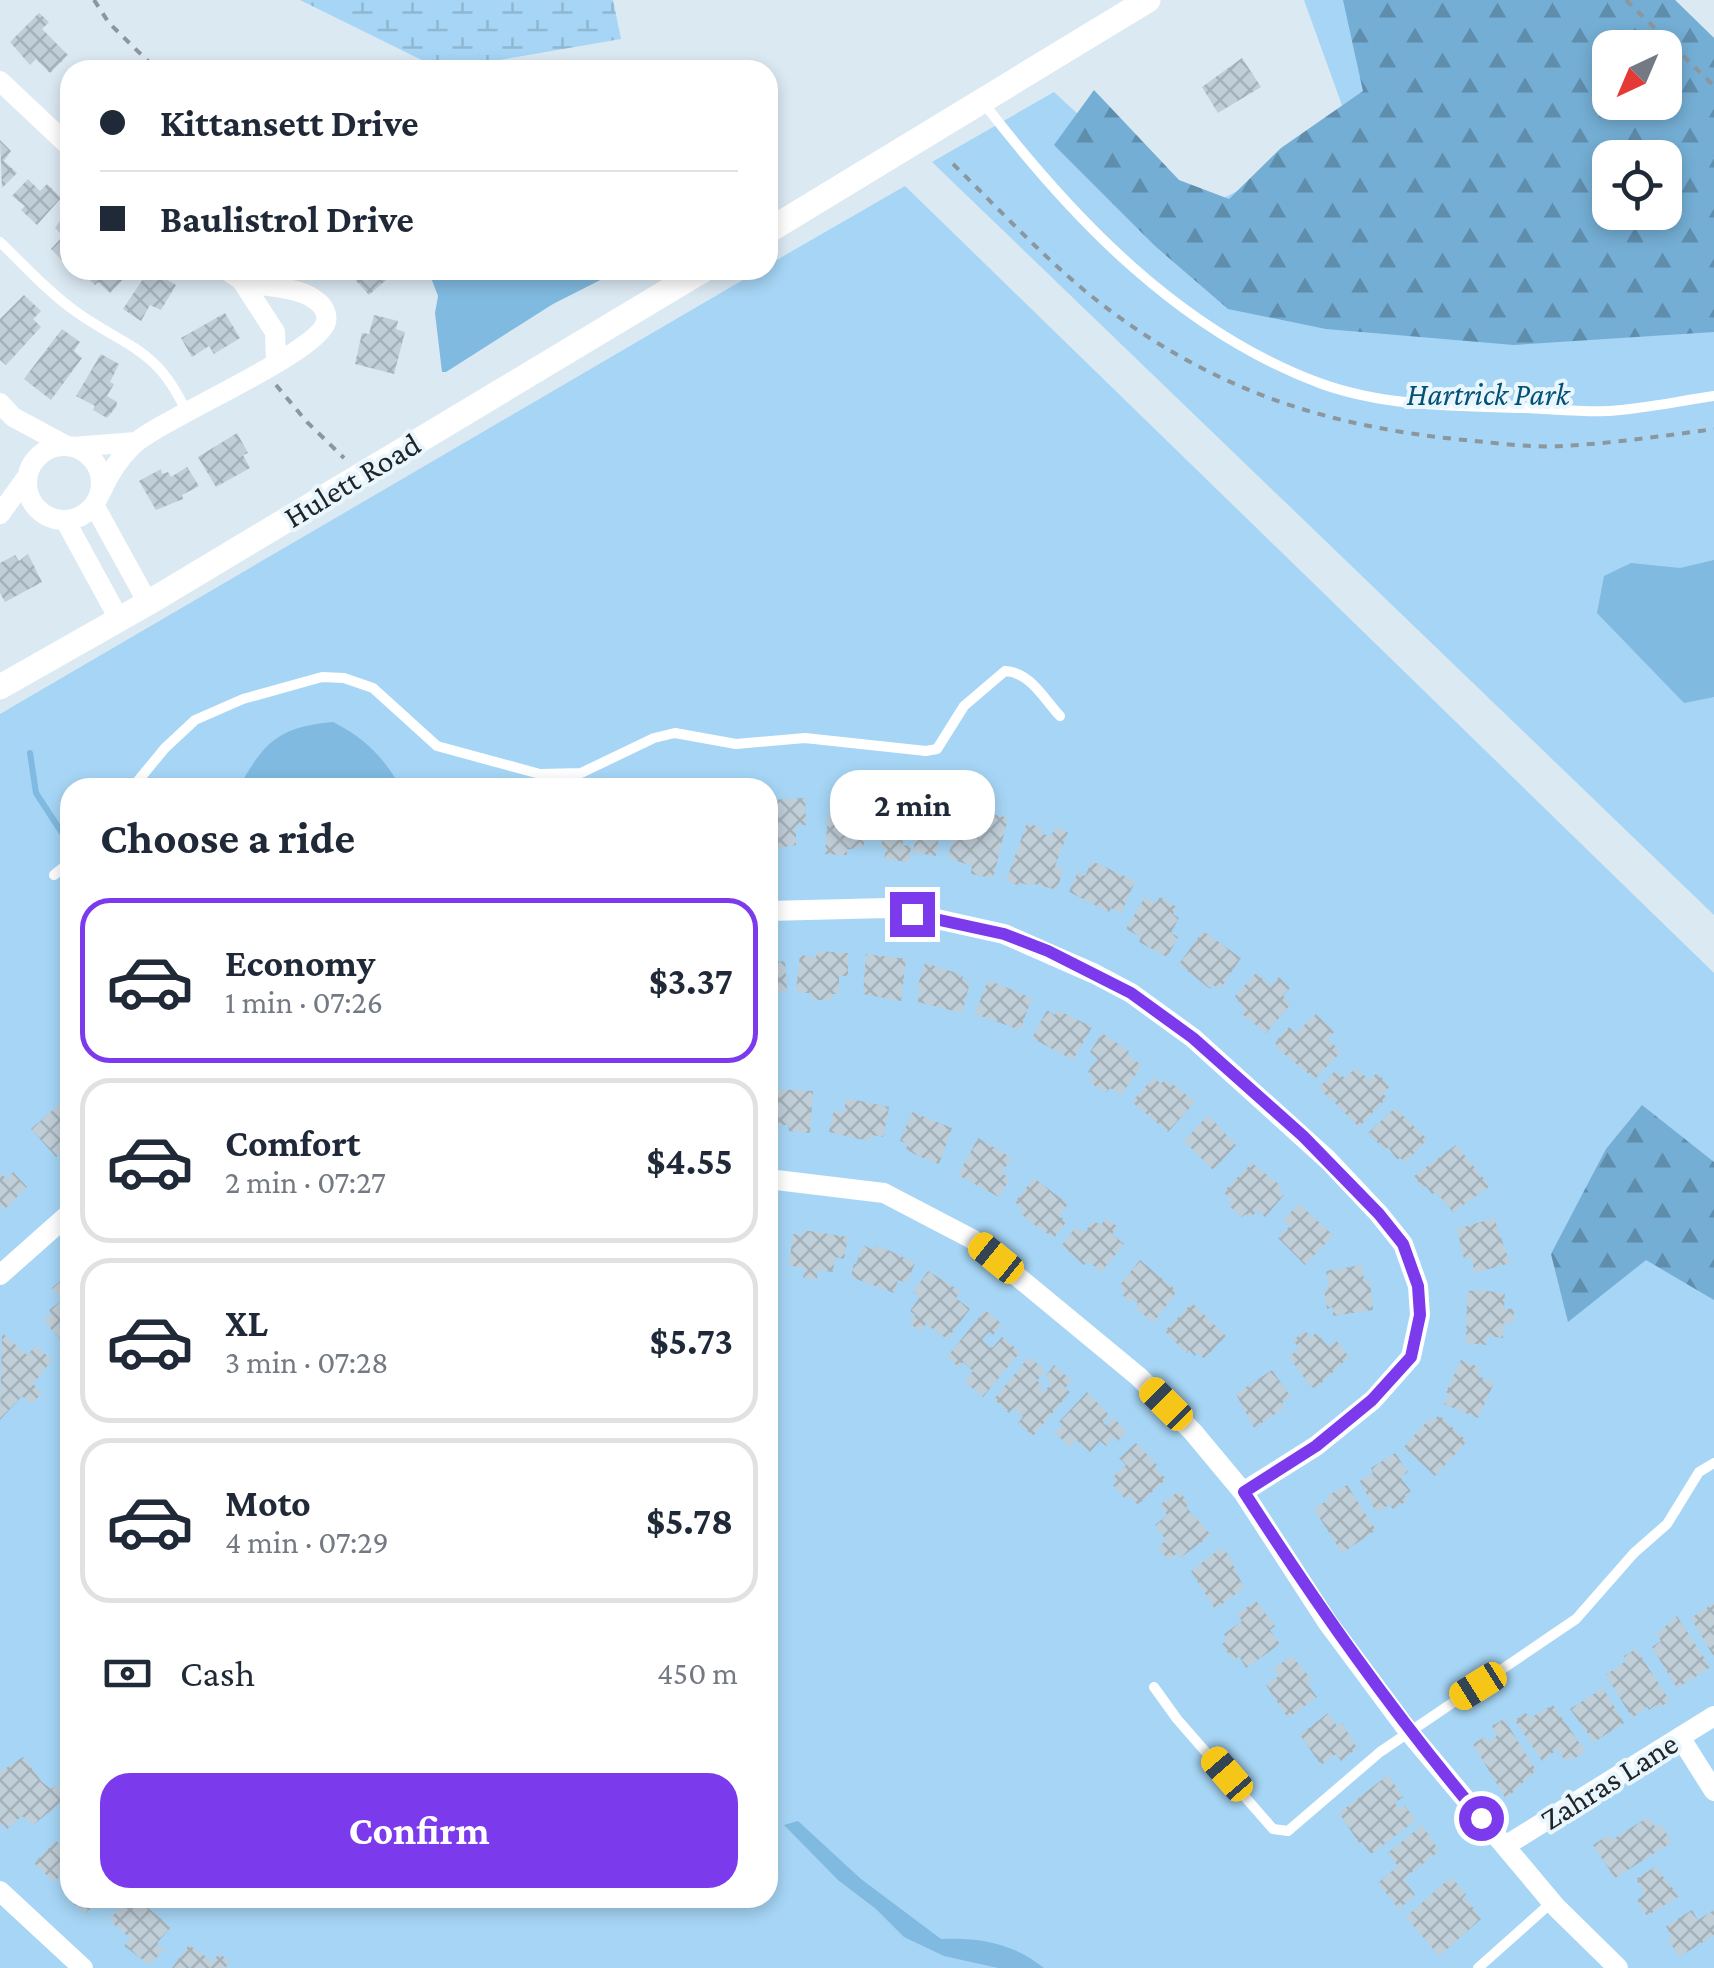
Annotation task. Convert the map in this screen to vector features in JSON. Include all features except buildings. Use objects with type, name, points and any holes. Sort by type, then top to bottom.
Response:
[{"type":"street","points":[[778,225],[1148,0]]},
{"type":"street","points":[[0,81],[60,138]]},
{"type":"street","points":[[237,280],[274,332],[270,365]]},
{"type":"street","points":[[0,516],[42,513],[65,520],[76,518],[97,500],[110,472],[136,442],[270,365],[321,330],[326,312],[315,299],[251,280]]},
{"type":"street","name":"Hulett Road","points":[[0,687],[686,280]]},
{"type":"street","points":[[7,410],[89,454],[96,463],[102,483],[97,500],[148,602]]},
{"type":"street","points":[[7,410],[27,455],[28,493],[42,513]]},
{"type":"street","points":[[0,516],[44,451],[136,442]]},
{"type":"street","points":[[65,520],[120,619]]},
{"type":"street","points":[[778,911],[887,908],[1004,934],[1079,966],[1131,993],[1193,1038],[1328,1160],[1379,1214],[1403,1244],[1418,1286],[1420,1315],[1411,1357],[1372,1400],[1316,1446],[1244,1492]]},
{"type":"street","points":[[778,1179],[884,1194],[972,1238],[1139,1377],[1194,1432],[1244,1492],[1328,1623],[1409,1732],[1552,1902],[1618,1968]]},
{"type":"street","points":[[0,1275],[60,1221]]},
{"type":"street","name":"Zahras Lane","points":[[1505,1846],[1714,1716]]},
{"type":"street","points":[[1680,1737],[1714,1791]]},
{"type":"street","points":[[0,1891],[83,1968]]},
{"type":"lane","points":[[982,101],[1056,192],[1110,248],[1172,300],[1219,334],[1323,384],[1413,405],[1608,411],[1714,396]]},
{"type":"lane","points":[[0,242],[74,310],[154,360],[172,383],[187,414]]},
{"type":"lane","points":[[140,778],[196,720],[243,699],[322,676],[344,678],[372,688],[437,746],[560,776],[599,766],[654,738],[675,733],[736,744],[805,738],[937,749],[964,706],[1005,671],[1026,678],[1060,716]]},
{"type":"lane","points":[[54,875],[60,870]]},
{"type":"lane","points":[[1154,1686],[1200,1746],[1273,1829],[1280,1832],[1296,1826],[1368,1762],[1576,1619],[1634,1552],[1667,1524],[1698,1472],[1714,1463]]},
{"type":"lane","points":[[1478,1968],[1552,1902]]},
{"type":"path","points":[[94,0],[109,23],[147,60]]},
{"type":"path","points":[[1626,0],[1714,86]]},
{"type":"path","points":[[270,365],[307,422],[348,462]]},
{"type":"green space","points":[[300,0],[613,0],[621,39],[500,60],[422,60]]},
{"type":"green space","name":"Hartrick Park","points":[[1304,0],[1675,0],[1714,38],[1714,915],[932,162],[1054,92],[1188,216],[1352,133]]},
{"type":"green space","points":[[1343,0],[1675,0],[1714,38],[1714,332],[1514,345],[1326,329],[1228,309],[1155,246],[1054,145],[1094,90],[1179,180],[1229,199],[1281,148],[1363,91]]},
{"type":"green space","points":[[905,186],[1714,973],[1714,1968],[0,1968],[0,714],[743,280],[778,280],[778,259]]},
{"type":"green space","points":[[1642,1105],[1714,1162],[1714,1300],[1646,1260],[1568,1322],[1551,1254],[1606,1149]]},
{"type":"shaded area","points":[[432,280],[600,280],[553,304],[446,372],[442,372],[435,313],[438,296]]},
{"type":"shaded area","points":[[1714,560],[1714,697],[1684,703],[1597,613],[1604,576],[1631,563],[1680,568]]},
{"type":"shaded area","points":[[333,722],[354,735],[372,749],[395,778],[245,778],[276,739],[315,724]]},
{"type":"shaded area","points":[[798,1821],[861,1879],[941,1939],[995,1943],[1044,1968],[998,1968],[944,1956],[904,1937],[838,1880],[784,1825]]},
{"type":"waterway","points":[[30,753],[36,793],[60,830]]},
{"type":"route","points":[[912,914],[1004,934],[1048,951],[1131,993],[1193,1038],[1303,1136],[1403,1244],[1418,1286],[1420,1315],[1411,1357],[1372,1400],[1316,1446],[1244,1492],[1328,1623],[1409,1732],[1481,1818]]}]
